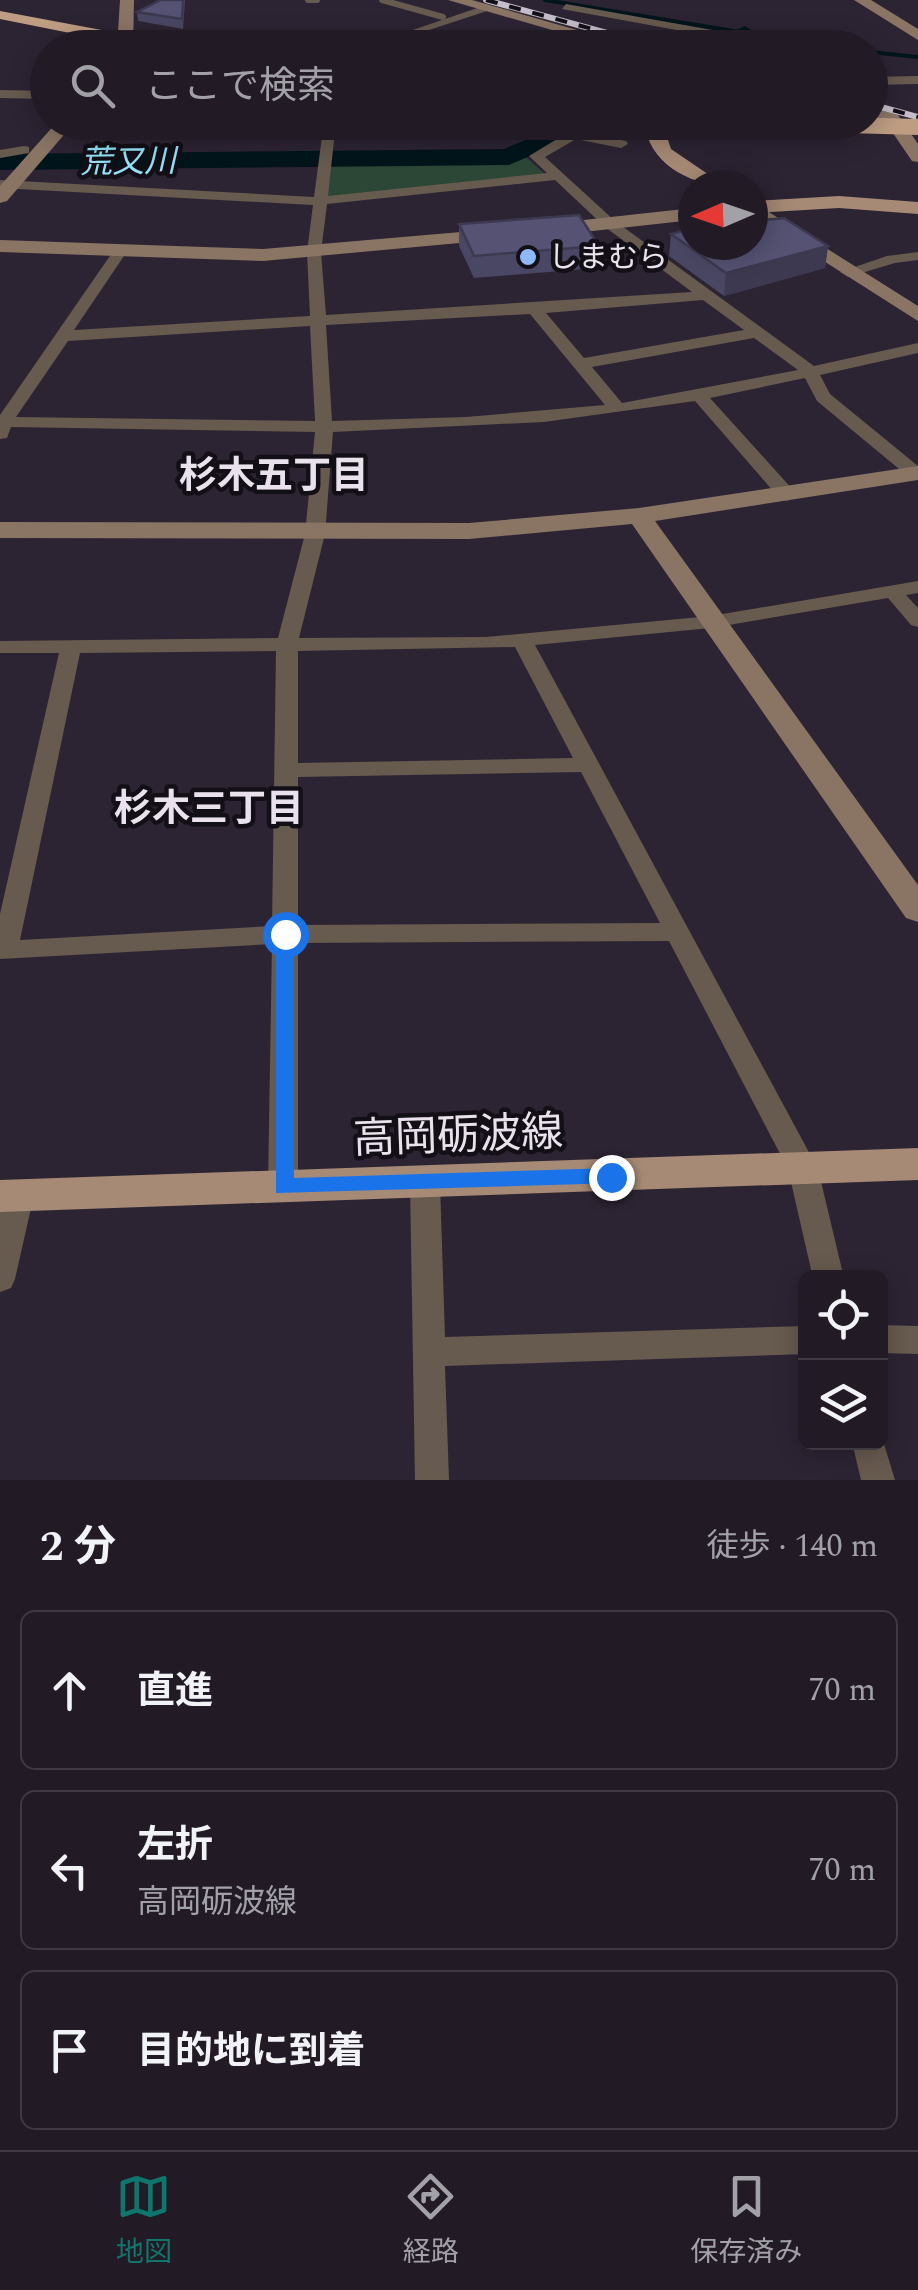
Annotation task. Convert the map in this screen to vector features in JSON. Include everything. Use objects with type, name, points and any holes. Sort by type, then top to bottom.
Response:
[{"type":"highway","points":[[0,18],[55,30]]},
{"type":"highway","points":[[888,129],[918,130]]},
{"type":"main road","points":[[654,140],[662,152],[691,170]]},
{"type":"main road","points":[[768,207],[839,202],[918,208]]},
{"type":"main road","name":"高岡砺波線","points":[[10,1196],[918,1164]]},
{"type":"street","points":[[125,30],[128,0]]},
{"type":"street","points":[[455,0],[567,30]]},
{"type":"street","points":[[861,0],[918,34]]},
{"type":"street","points":[[566,7],[698,30]]},
{"type":"street","points":[[416,30],[486,8]]},
{"type":"street","points":[[888,81],[918,80]]},
{"type":"street","points":[[0,94],[30,95]]},
{"type":"street","points":[[888,116],[918,157]]},
{"type":"street","points":[[3,185],[33,140]]},
{"type":"street","points":[[3,185],[49,140]]},
{"type":"street","points":[[284,1187],[288,646],[315,534],[324,428],[314,252],[328,140]]},
{"type":"street","points":[[563,140],[536,156],[610,224],[810,371],[823,397],[917,473]]},
{"type":"street","points":[[602,140],[622,144]]},
{"type":"street","points":[[0,154],[24,150]]},
{"type":"street","points":[[3,185],[319,201],[558,176]]},
{"type":"street","points":[[0,246],[119,253],[314,252],[678,216]]},
{"type":"street","points":[[768,218],[918,316]]},
{"type":"street","points":[[1,427],[119,253]]},
{"type":"street","points":[[848,272],[878,266],[902,255],[918,256]]},
{"type":"street","points":[[64,336],[318,320],[537,312],[708,295]]},
{"type":"street","points":[[537,312],[618,408]]},
{"type":"street","points":[[580,364],[758,332]]},
{"type":"street","points":[[1,427],[324,428],[468,422],[700,396],[918,348]]},
{"type":"street","points":[[700,396],[787,495]]},
{"type":"street","points":[[0,530],[315,534],[469,531],[639,516],[917,473]]},
{"type":"street","points":[[639,516],[918,910]]},
{"type":"street","points":[[0,647],[522,640],[711,622],[918,587]]},
{"type":"street","points":[[893,592],[918,621]]},
{"type":"street","points":[[522,640],[803,1169],[827,1270]]},
{"type":"street","points":[[71,647],[3,950],[285,934],[678,932]]},
{"type":"street","points":[[286,770],[588,765]]},
{"type":"street","points":[[424,1183],[432,1480]]},
{"type":"street","points":[[0,1278],[10,1196]]},
{"type":"street","points":[[888,1339],[918,1340]]},
{"type":"street","points":[[429,1352],[798,1340]]},
{"type":"street","points":[[871,1450],[878,1480]]},
{"type":"lane","points":[[308,0],[317,0]]},
{"type":"lane","points":[[382,0],[443,16]]},
{"type":"green space","points":[[518,150],[546,175],[323,198],[331,154]]},
{"type":"building","points":[[161,0],[183,0],[182,19],[137,12]]},
{"type":"building","points":[[579,215],[599,246],[474,256],[459,224]]},
{"type":"building","points":[[784,218],[828,246],[726,273],[708,260],[768,260],[768,220]]},
{"type":"waterway","points":[[545,0],[727,30]]},
{"type":"waterway","points":[[888,54],[918,57]]},
{"type":"waterway","name":"荒又川","points":[[0,162],[509,157],[545,140]]},
{"type":"railway","points":[[486,0],[596,30]]},
{"type":"railway","points":[[888,109],[918,117]]},
{"type":"place","name":"しまむら","points":[[528,257]]},
{"type":"district","name":"杉木五丁目","points":[[274,475]]},
{"type":"district","name":"杉木三丁目","points":[[209,808]]},
{"type":"route","points":[[285,934],[284,1187],[611,1177]]}]
